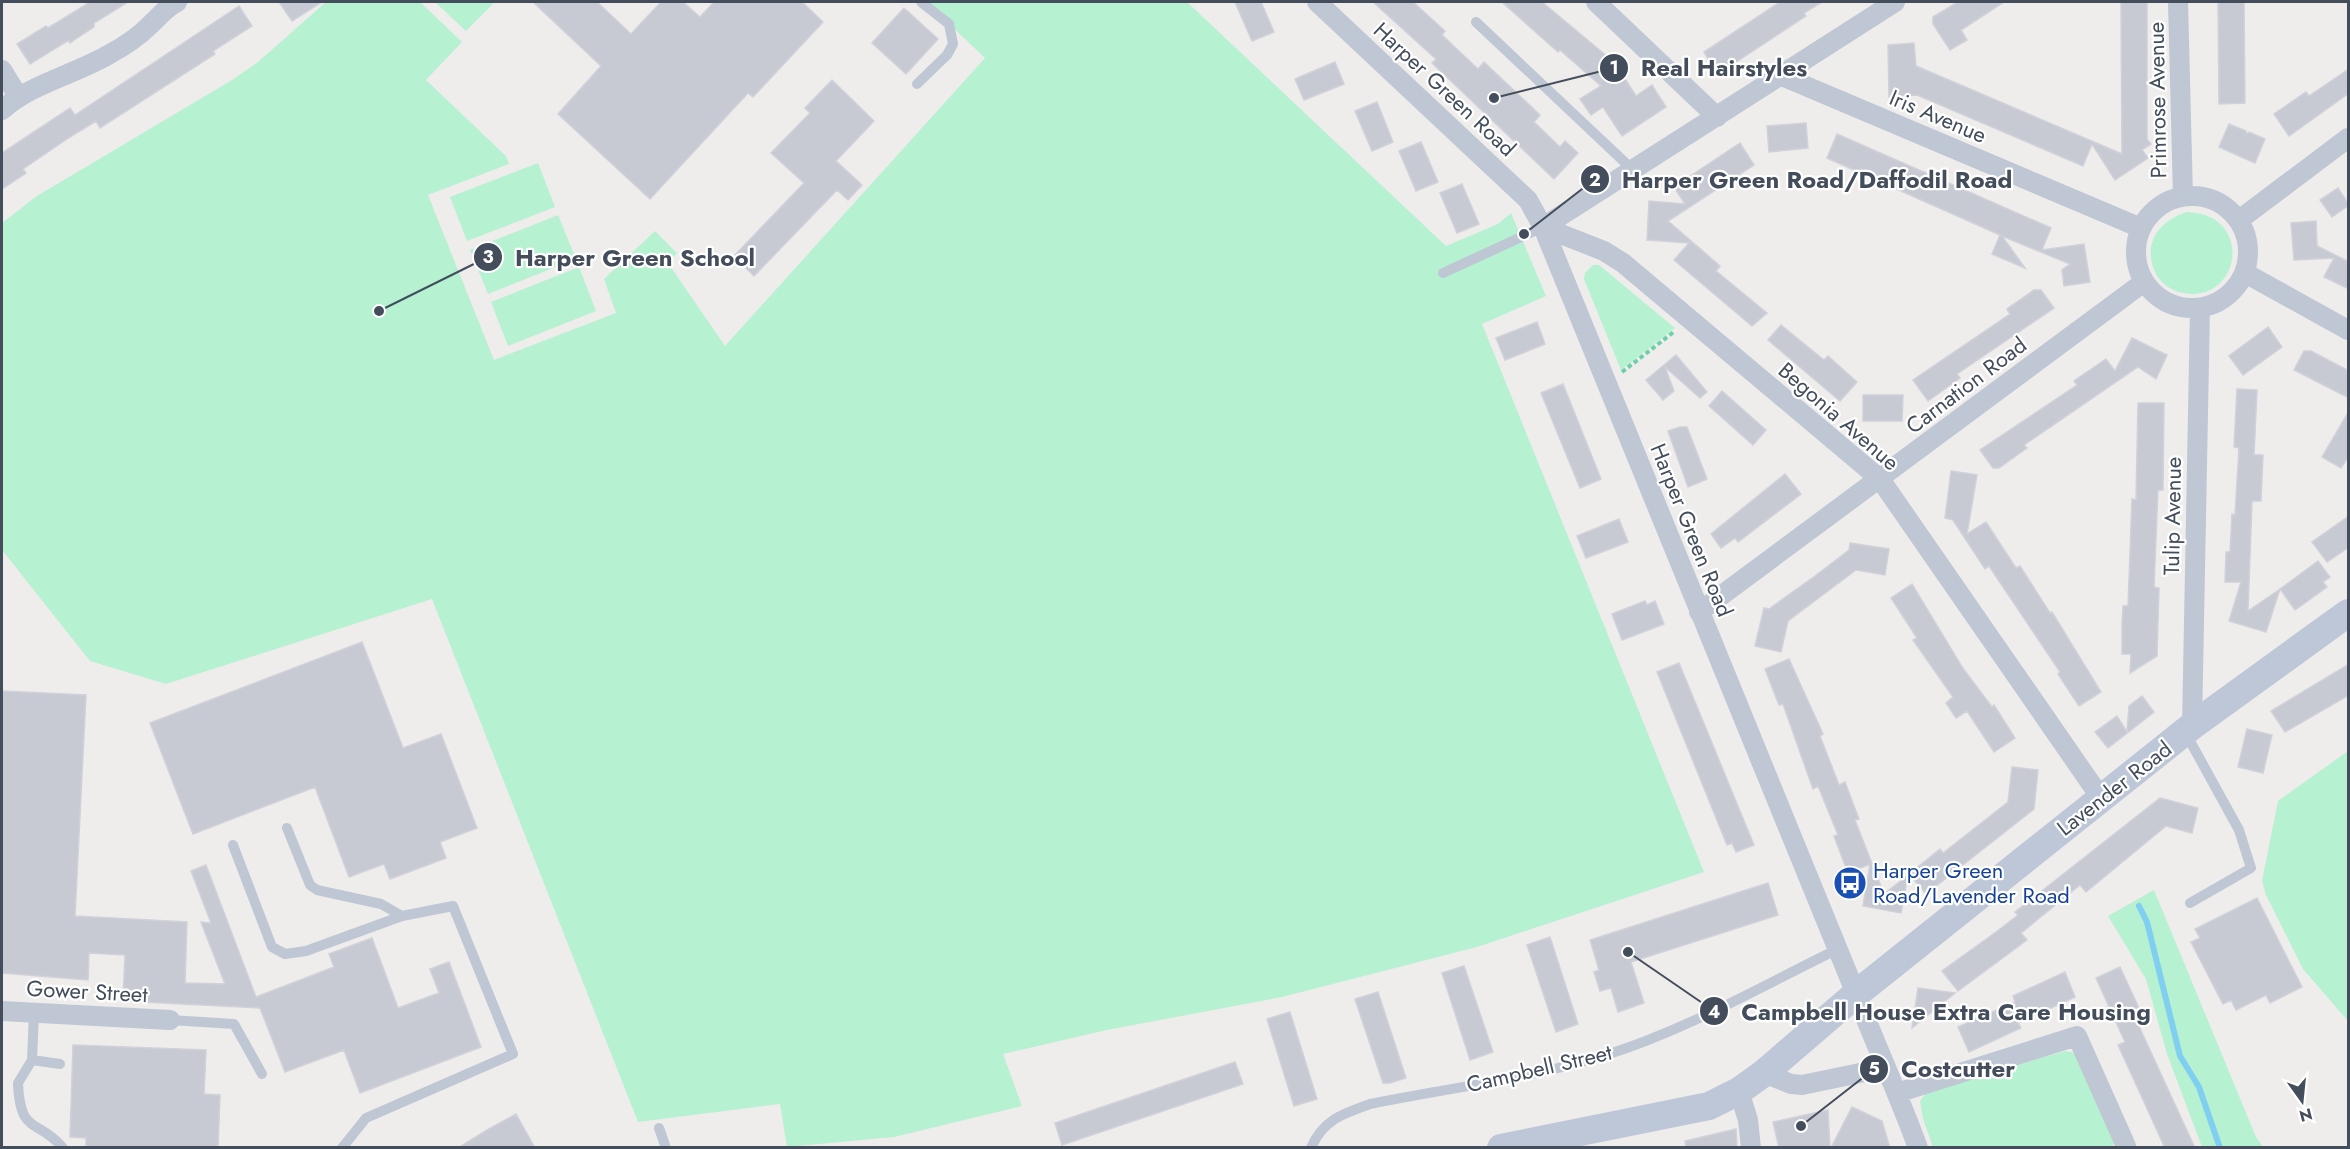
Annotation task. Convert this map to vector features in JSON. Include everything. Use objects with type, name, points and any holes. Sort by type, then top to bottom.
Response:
[{"type":"street","name":"Harper Green Road","points":[[1317,2],[1528,200],[1543,227],[1918,1148]]},
{"type":"street","points":[[1596,2],[1717,117]]},
{"type":"street","points":[[1543,227],[1895,2]]},
{"type":"street","name":"Primrose Avenue","points":[[2178,2],[2183,196]]},
{"type":"street","points":[[2,110],[18,96],[62,78],[109,54],[148,27],[170,3]]},
{"type":"street","points":[[2,70],[18,96]]},
{"type":"street","name":"Iris Avenue","points":[[1782,76],[2141,228]]},
{"type":"street","points":[[2239,220],[2349,138]]},
{"type":"street","points":[[2183,196],[2199,196],[2215,200],[2228,208],[2239,220],[2247,237],[2249,255],[2245,273],[2230,294],[2219,302],[2200,308],[2179,307],[2165,302],[2144,282],[2137,265],[2136,246],[2141,228],[2158,208],[2183,196]]},
{"type":"street","name":"Begonia Avenue","points":[[1543,227],[1604,251],[1623,263],[1880,480],[2101,798]]},
{"type":"street","points":[[2245,273],[2349,330]]},
{"type":"street","name":"Carnation Road","points":[[1699,612],[2144,282]]},
{"type":"street","name":"Tulip Avenue","points":[[2188,729],[2200,308]]},
{"type":"street","name":"Lavender Road","points":[[1856,994],[2188,729],[2349,613]]},
{"type":"street","points":[[1501,1148],[1709,1106],[1739,1091],[1764,1073],[1856,994]]},
{"type":"street","name":"Gower Street","points":[[2,1011],[170,1020]]},
{"type":"street","points":[[1897,1093],[2082,1029],[2126,1146]]},
{"type":"street","points":[[1764,1073],[1791,1084],[1802,1085],[1884,1068]]},
{"type":"street","points":[[1739,1091],[1748,1120],[1751,1148]]},
{"type":"lane","points":[[917,84],[947,55],[953,44],[949,24],[921,2]]},
{"type":"lane","points":[[1476,22],[1633,170]]},
{"type":"lane","points":[[1443,273],[1543,227]]},
{"type":"lane","points":[[2188,729],[2239,830],[2251,868],[2190,903]]},
{"type":"lane","points":[[287,828],[310,885],[325,893],[381,904],[402,916]]},
{"type":"lane","points":[[233,845],[272,947],[285,954],[306,951],[402,916],[453,906],[513,1054],[366,1118],[342,1148]]},
{"type":"lane","name":"Campbell Street","points":[[1311,1148],[1318,1131],[1343,1114],[1361,1107],[1544,1072],[1607,1055],[1670,1030],[1838,949]]},
{"type":"lane","points":[[34,1013],[32,1060],[18,1083],[22,1111],[32,1127],[56,1139],[63,1148]]},
{"type":"lane","points":[[170,1020],[234,1024],[262,1074]]},
{"type":"lane","points":[[32,1060],[60,1064]]},
{"type":"lane","points":[[659,1128],[666,1148]]},
{"type":"path","points":[[1607,384],[1690,319]]},
{"type":"green space","points":[[326,2],[420,2],[462,42],[426,80],[506,156],[509,164],[428,195],[494,360],[616,313],[604,279],[655,231],[677,253],[668,263],[725,346],[985,58],[926,2],[1187,2],[1446,246],[1498,224],[1511,213],[1546,296],[1482,324],[1704,872],[1477,947],[1282,997],[1107,1030],[1003,1054],[1022,1106],[894,1137],[787,1147],[780,1104],[638,1122],[432,599],[166,684],[90,661],[2,550],[2,223],[37,196],[232,80],[258,62]]},
{"type":"green space","points":[[435,2],[495,2],[466,31]]},
{"type":"green space","points":[[538,163],[555,207],[467,241],[450,197]]},
{"type":"green space","points":[[2187,212],[2209,217],[2223,227],[2231,241],[2232,257],[2228,273],[2218,285],[2203,293],[2179,292],[2163,283],[2155,272],[2152,261],[2152,242],[2156,234],[2169,221]]},
{"type":"green space","points":[[558,215],[576,259],[488,294],[470,250]]},
{"type":"green space","points":[[1593,265],[1599,265],[1675,328],[1621,370],[1584,279],[1585,273]]},
{"type":"green space","points":[[579,267],[596,311],[508,346],[491,302]]},
{"type":"green space","points":[[2348,751],[2348,1021],[2303,969],[2266,895],[2262,881],[2278,801]]},
{"type":"green space","points":[[2154,890],[2256,1137],[2263,1147],[2202,1147],[2167,1054],[2146,979],[2108,916]]},
{"type":"green space","points":[[2065,1051],[2075,1053],[2116,1140],[2112,1148],[1933,1147],[1923,1119],[1920,1101],[1927,1092]]},
{"type":"building","points":[[90,2],[128,2],[94,23],[94,27],[70,43],[69,40],[30,64],[17,44]]},
{"type":"building","points":[[279,2],[322,2],[292,21]]},
{"type":"building","points":[[533,2],[597,2],[631,34],[661,2],[683,2],[700,17],[714,2],[802,2],[823,22],[753,97],[748,93],[650,199],[558,114],[601,66]]},
{"type":"building","points":[[1235,2],[1261,2],[1274,32],[1252,41]]},
{"type":"building","points":[[1373,2],[1413,2],[1445,31],[1442,35],[1478,69],[1484,62],[1540,115],[1534,122],[1560,147],[1565,141],[1578,153],[1554,179],[1432,63],[1436,59]]},
{"type":"building","points":[[1502,2],[1542,2],[1615,63],[1636,96],[1652,85],[1666,107],[1622,136],[1603,107],[1591,115],[1580,99],[1601,86],[1560,50],[1558,52]]},
{"type":"building","points":[[1780,2],[1822,2],[1804,13],[1806,16],[1718,74],[1704,52]]},
{"type":"building","points":[[1958,2],[2004,2],[1961,30],[1967,40],[1950,50],[1933,24],[1933,17]]},
{"type":"building","points":[[2121,2],[2147,2],[2147,139],[2151,144],[2142,150],[2148,158],[2115,180],[2092,144],[2083,166],[1917,95],[1889,97],[1888,45],[1914,43],[1916,66],[2122,154]]},
{"type":"building","points":[[2218,2],[2244,2],[2245,103],[2219,104]]},
{"type":"building","points":[[239,6],[252,26],[213,51],[215,54],[100,128],[96,121],[70,137],[23,169],[26,173],[2,189],[2,153],[70,108],[75,115]]},
{"type":"building","points":[[904,8],[938,39],[906,74],[872,43]]},
{"type":"building","points":[[1335,62],[1344,84],[1304,100],[1295,79]]},
{"type":"building","points":[[2349,69],[2349,93],[2289,136],[2274,114],[2306,92],[2309,96]]},
{"type":"building","points":[[832,80],[874,121],[836,161],[862,185],[848,200],[837,190],[754,276],[734,256],[804,183],[771,153],[810,113],[805,108]]},
{"type":"building","points":[[1377,102],[1393,142],[1372,151],[1355,111]]},
{"type":"building","points":[[1806,123],[1808,148],[1769,152],[1767,126]]},
{"type":"building","points":[[2229,124],[2246,131],[2246,134],[2249,132],[2265,139],[2255,163],[2219,147]]},
{"type":"building","points":[[1837,134],[2051,228],[2042,250],[2084,244],[2090,282],[2064,286],[2062,270],[2070,264],[2002,236],[2025,268],[1992,254],[2000,235],[1827,158]]},
{"type":"building","points":[[1421,142],[1438,182],[1416,191],[1399,151]]},
{"type":"building","points":[[1740,143],[1754,165],[1668,221],[1720,266],[1716,271],[1767,313],[1752,326],[1674,260],[1689,243],[1647,240],[1649,201],[1685,204],[1674,187]]},
{"type":"building","points":[[1462,184],[1479,224],[1457,233],[1440,193]]},
{"type":"building","points":[[2338,188],[2349,205],[2332,217],[2320,200]]},
{"type":"building","points":[[2316,221],[2317,246],[2349,262],[2349,289],[2324,277],[2334,258],[2294,260],[2291,223]]},
{"type":"building","points":[[2034,290],[2041,290],[2054,308],[1957,374],[1960,378],[1928,401],[1913,380],[2010,314],[2007,309]]},
{"type":"building","points":[[1537,322],[1545,344],[1505,360],[1496,338]]},
{"type":"building","points":[[1781,325],[1824,360],[1828,356],[1857,382],[1840,401],[1768,340]]},
{"type":"building","points":[[2268,327],[2282,347],[2243,375],[2229,356]]},
{"type":"building","points":[[2132,338],[2167,355],[2156,379],[2138,367],[2024,445],[2027,448],[1999,468],[1993,468],[1980,450],[2077,385],[2074,381],[2106,359],[2115,371]]},
{"type":"building","points":[[2304,351],[2311,351],[2349,371],[2349,398],[2294,370]]},
{"type":"building","points":[[1676,355],[1707,392],[1700,398],[1665,367],[1674,391],[1663,400],[1646,380]]},
{"type":"building","points":[[1563,384],[1601,479],[1580,488],[1541,393]]},
{"type":"building","points":[[2237,389],[2257,390],[2254,455],[2263,455],[2261,501],[2252,501],[2248,611],[2280,589],[2266,632],[2229,621],[2241,582],[2225,582],[2226,552],[2230,552],[2232,514],[2235,515],[2239,448],[2234,447]]},
{"type":"building","points":[[1722,391],[1766,430],[1753,445],[1709,406]]},
{"type":"building","points":[[1863,395],[1903,395],[1902,421],[1863,421]]},
{"type":"building","points":[[2138,403],[2164,403],[2163,490],[2158,490],[2154,587],[2159,588],[2157,656],[2130,673],[2131,654],[2122,654],[2122,625],[2123,606],[2128,606],[2132,499],[2136,500]]},
{"type":"building","points":[[2349,411],[2349,456],[2341,468],[2322,457]]},
{"type":"building","points":[[1687,427],[1707,479],[1688,487],[1668,431]]},
{"type":"building","points":[[1951,471],[1977,475],[1967,534],[1986,522],[2016,568],[2020,566],[2050,613],[2052,612],[2101,692],[2079,706],[2058,674],[2060,672],[1989,566],[1985,569],[1953,520],[1945,518]]},
{"type":"building","points":[[1785,474],[1801,494],[1738,542],[1735,538],[1721,548],[1711,534]]},
{"type":"building","points":[[2349,516],[2349,547],[2327,562],[2312,542]]},
{"type":"building","points":[[1619,519],[1628,542],[1586,558],[1577,536]]},
{"type":"building","points":[[1850,543],[1889,549],[1885,575],[1856,570],[1788,621],[1781,652],[1755,646],[1764,608],[1769,609],[1815,576],[1849,550]]},
{"type":"building","points":[[2318,561],[2330,577],[2323,582],[2327,587],[2295,610],[2280,589]]},
{"type":"building","points":[[1912,584],[1962,667],[1992,707],[1994,705],[2015,738],[1994,752],[1967,711],[1956,718],[1946,703],[1953,697],[1913,640],[1917,638],[1891,598]]},
{"type":"building","points":[[1645,601],[1647,605],[1655,601],[1664,624],[1622,640],[1612,614]]},
{"type":"building","points":[[362,642],[403,748],[441,734],[477,828],[440,842],[446,858],[390,879],[384,864],[349,877],[315,787],[193,834],[150,723]]},
{"type":"building","points":[[1789,659],[1823,734],[1820,736],[1839,785],[1845,782],[1859,819],[1855,820],[1884,894],[1908,875],[1901,913],[1863,906],[1870,864],[1848,873],[1834,836],[1838,835],[1818,786],[1813,789],[1783,704],[1779,705],[1765,669]]},
{"type":"building","points":[[1679,663],[1754,845],[1736,852],[1732,843],[1727,845],[1657,672]]},
{"type":"building","points":[[2349,664],[2349,695],[2285,732],[2271,711]]},
{"type":"building","points":[[2,691],[86,695],[75,916],[187,922],[185,983],[225,984],[201,922],[211,923],[191,871],[206,865],[256,997],[334,967],[329,954],[372,938],[398,1008],[439,993],[430,969],[449,962],[481,1047],[360,1093],[344,1050],[285,1072],[260,1008],[123,1001],[125,955],[89,953],[88,980],[2,973]]},
{"type":"building","points":[[2142,696],[2154,712],[2108,748],[2095,732],[2117,716],[2127,732],[2129,706]]},
{"type":"building","points":[[2247,729],[2272,735],[2263,773],[2238,767]]},
{"type":"building","points":[[2012,767],[2038,770],[2034,809],[1926,894],[1909,874],[1940,849],[1943,853],[2008,802]]},
{"type":"building","points":[[2160,798],[2198,808],[2192,833],[2166,826],[2086,892],[2080,885],[2021,933],[2027,940],[1958,991],[1942,971],[2018,915],[2015,912]]},
{"type":"building","points":[[1768,883],[1778,915],[1631,962],[1644,1003],[1618,1012],[1611,988],[1600,991],[1594,972],[1599,970],[1590,940]]},
{"type":"building","points":[[2257,898],[2302,987],[2270,1003],[2266,995],[2236,1010],[2231,1000],[2223,1004],[2191,942],[2200,938],[2195,929]]},
{"type":"building","points":[[1550,937],[1578,1024],[1556,1032],[1527,945]]},
{"type":"building","points":[[1464,966],[1493,1052],[1470,1060],[1442,973]]},
{"type":"building","points":[[2120,967],[2144,1019],[2137,1022],[2195,1148],[2165,1148],[2118,1045],[2125,1042],[2096,978]]},
{"type":"building","points":[[2065,972],[2075,997],[2018,1023],[2021,1028],[1969,1052],[1958,1027],[2015,1002],[2013,996]]},
{"type":"building","points":[[1918,988],[1955,993],[1912,1028]]},
{"type":"building","points":[[1378,992],[1406,1078],[1390,1083],[1383,1083],[1355,999]]},
{"type":"building","points":[[1290,1012],[1317,1099],[1294,1106],[1267,1019]]},
{"type":"building","points":[[73,1045],[206,1050],[204,1094],[220,1095],[218,1148],[86,1148],[86,1138],[70,1137]]},
{"type":"building","points":[[1235,1062],[1243,1084],[1062,1145],[1055,1123]]},
{"type":"building","points":[[1852,1107],[1882,1121],[1890,1148],[1831,1148]]},
{"type":"building","points":[[1828,1110],[1830,1148],[1779,1148],[1773,1122]]},
{"type":"building","points":[[516,1114],[535,1148],[458,1148],[487,1130]]},
{"type":"building","points":[[1736,1129],[1737,1148],[1686,1148],[1685,1141]]},
{"type":"waterway","points":[[2139,906],[2147,922],[2180,1056],[2199,1087],[2220,1148]]},
{"type":"place","name":"Real Hairstyles","points":[[1494,98]]},
{"type":"place","name":"Harper Green Road/Daffodil Road","points":[[1524,234]]},
{"type":"place","name":"Harper Green School","points":[[379,311]]},
{"type":"place","name":"Harper Green Road/Lavender Road","points":[[1850,883]]},
{"type":"place","name":"Campbell House Extra Care Housing","points":[[1628,952]]},
{"type":"place","name":"Costcutter","points":[[1801,1126]]}]
